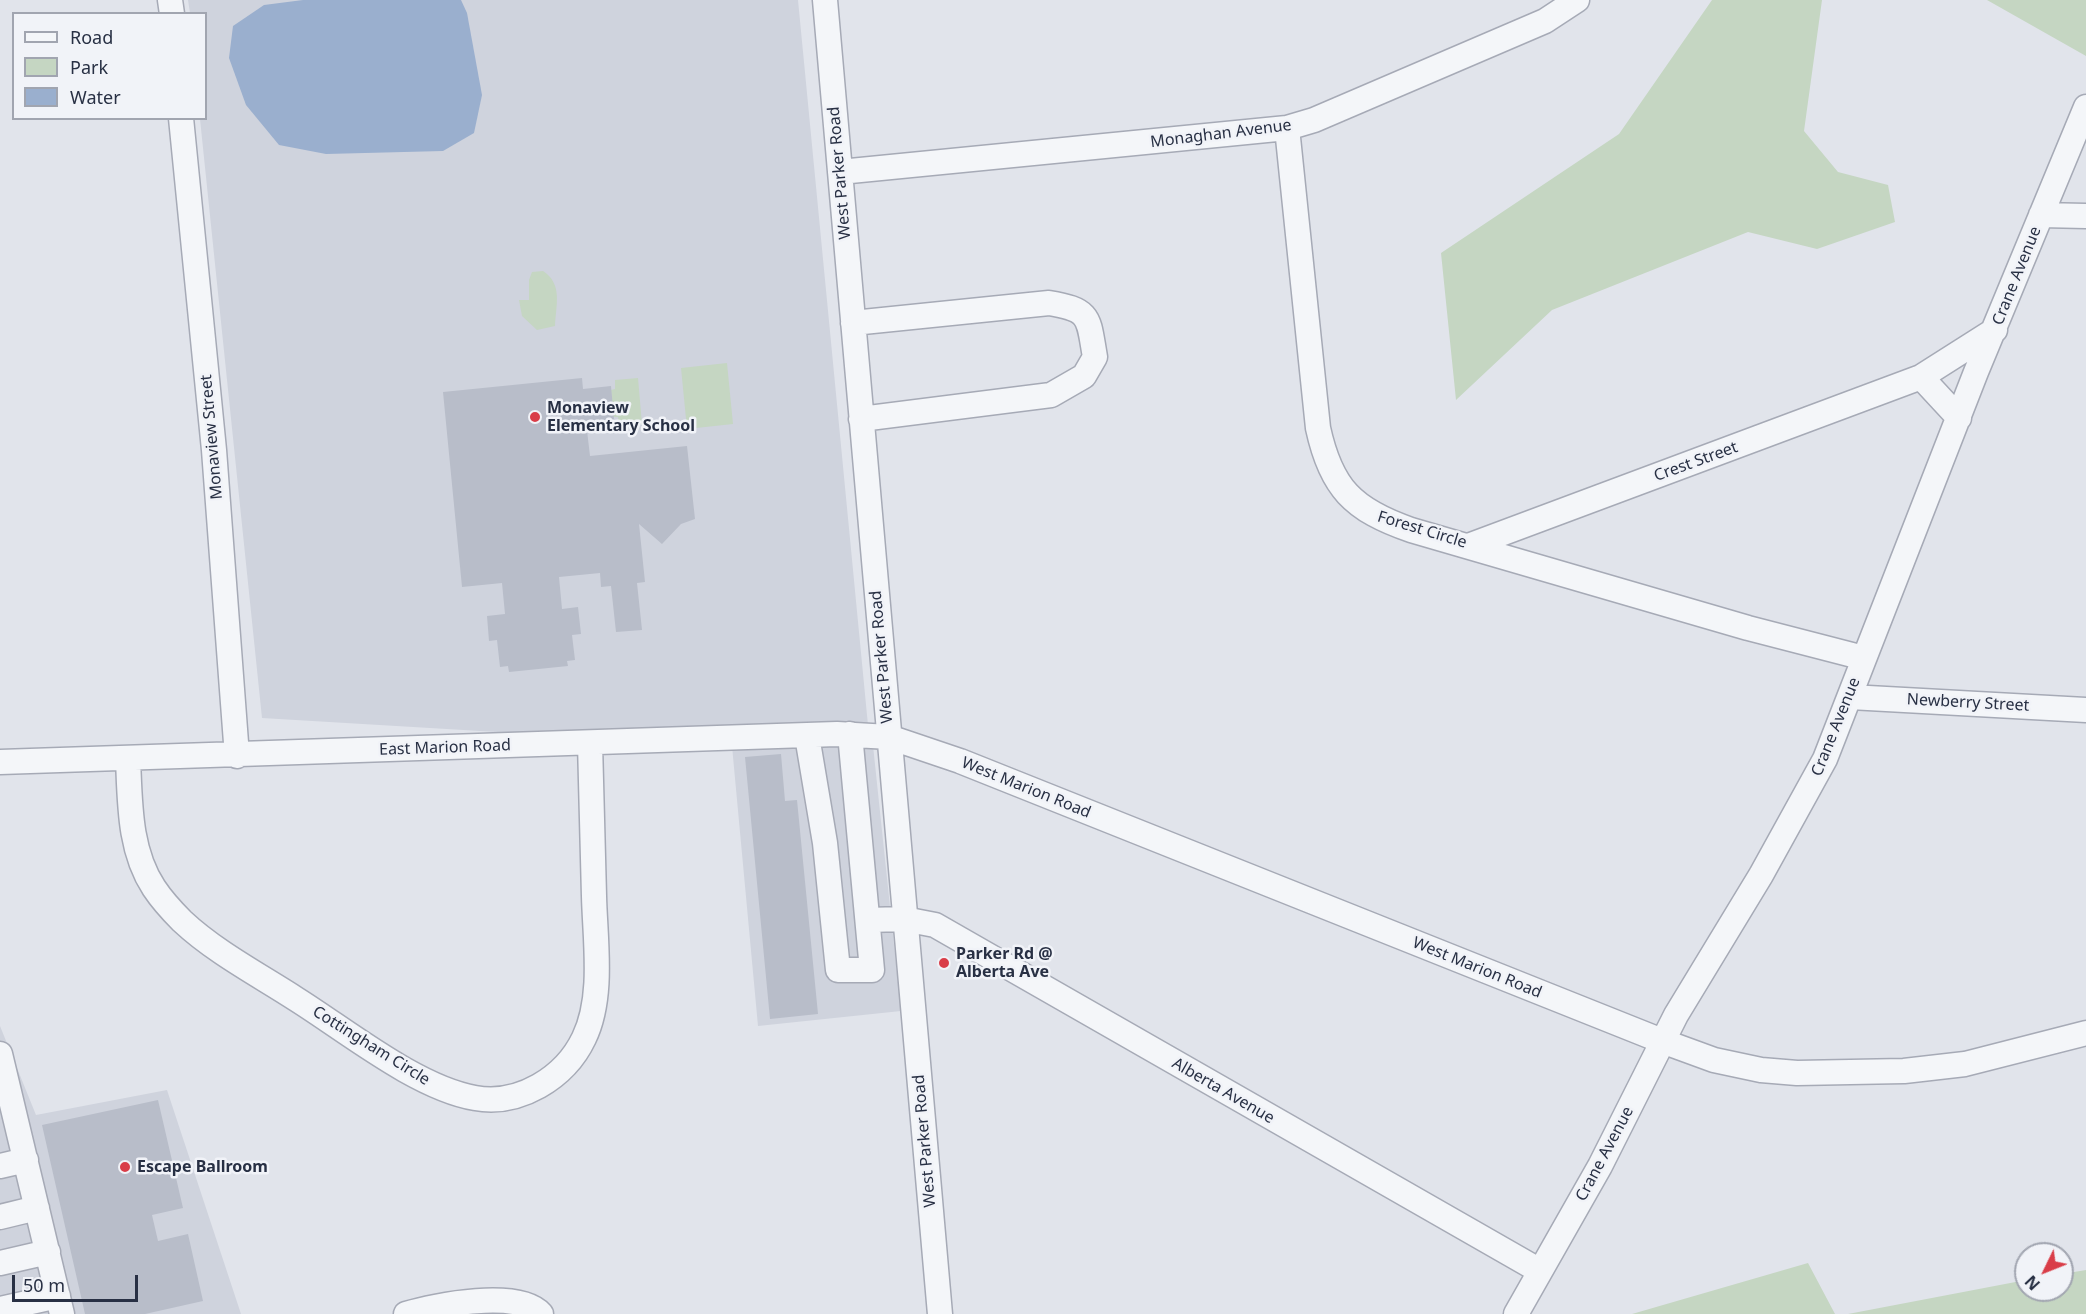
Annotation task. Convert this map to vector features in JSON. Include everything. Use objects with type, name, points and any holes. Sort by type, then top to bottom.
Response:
[{"type":"street","name":"West Parker Road","points":[[825,0],[940,1314]]},
{"type":"street","name":"Monaghan Avenue","points":[[840,172],[1287,128],[1314,120],[1547,10],[1577,0]]},
{"type":"street","name":"Crane Avenue","points":[[1516,1314],[1600,1166],[1662,1041],[1797,814],[1825,759],[1959,418],[2086,107]]},
{"type":"street","name":"Monaview Street","points":[[181,120],[214,450],[237,756]]},
{"type":"street","name":"Forest Circle","points":[[1287,128],[1318,428],[1330,470],[1350,498],[1369,513],[1411,530],[1471,545],[1714,618],[1864,658]]},
{"type":"street","points":[[2041,215],[2086,216]]},
{"type":"street","points":[[853,323],[1049,303],[1076,308],[1088,320],[1095,357],[1084,376],[1051,395],[861,419]]},
{"type":"street","name":"Crest Street","points":[[1471,545],[1921,377],[1995,330]]},
{"type":"street","points":[[1921,377],[1959,418]]},
{"type":"street","name":"Newberry Street","points":[[1850,697],[2086,710]]},
{"type":"street","points":[[807,736],[819,800],[838,970],[872,970],[863,851],[850,734]]},
{"type":"street","name":"East Marion Road","points":[[0,762],[237,756],[850,734],[890,737]]},
{"type":"street","name":"West Marion Road","points":[[890,737],[960,761],[1714,1060],[1761,1070],[1797,1073],[1892,1071],[1965,1064],[2086,1033]]},
{"type":"street","name":"Cottingham Circle","points":[[128,759],[130,810],[139,855],[156,890],[183,921],[237,961],[413,1074],[458,1094],[496,1100],[520,1096],[558,1072],[577,1051],[590,1021],[596,959],[590,743]]},
{"type":"street","points":[[819,800],[859,815]]},
{"type":"street","points":[[863,851],[899,848]]},
{"type":"street","name":"Alberta Avenue","points":[[868,920],[904,919],[935,925],[1540,1271]]},
{"type":"street","points":[[0,1309],[60,1305],[26,1160],[8,1123],[2,1068]]},
{"type":"street","points":[[0,1166],[26,1160]]},
{"type":"street","points":[[0,1216],[37,1208]]},
{"type":"street","points":[[0,1263],[48,1252]]},
{"type":"street","points":[[406,1314],[429,1307],[508,1300],[536,1308],[541,1314]]},
{"type":"shaded area","name":"Monaview Elementary School","points":[[188,0],[798,0],[869,735],[872,736],[901,1011],[758,1026],[732,746],[262,718],[200,120],[207,120],[207,12],[190,12]]},
{"type":"shaded area","points":[[0,1026],[36,1115],[167,1090],[241,1314],[0,1314]]},
{"type":"green space","points":[[1712,0],[1822,0],[1804,131],[1838,172],[1888,185],[1895,222],[1817,249],[1748,232],[1552,310],[1456,400],[1441,253],[1619,134]]},
{"type":"green space","points":[[1987,0],[2086,0],[2086,56]]},
{"type":"green space","points":[[543,271],[549,276],[556,289],[555,326],[537,330],[522,316],[519,300],[529,300],[529,280],[532,272]]},
{"type":"green space","points":[[727,363],[733,424],[687,429],[681,368]]},
{"type":"green space","points":[[638,378],[642,424],[619,426],[618,417],[613,417],[611,390],[615,389],[615,380]]},
{"type":"green space","points":[[1808,1263],[1835,1314],[1632,1314]]},
{"type":"green space","points":[[2086,1270],[2086,1314],[1848,1314],[2014,1282],[2014,1302],[2074,1302],[2074,1272]]},
{"type":"water","points":[[303,0],[461,0],[467,13],[482,95],[474,133],[443,151],[326,154],[279,145],[246,105],[229,58],[233,26],[264,5]]},
{"type":"building","points":[[582,378],[583,389],[611,386],[614,419],[586,422],[590,456],[687,446],[695,519],[681,524],[662,544],[639,524],[645,582],[637,583],[642,630],[616,632],[611,586],[601,587],[600,573],[559,577],[562,609],[578,607],[581,634],[572,635],[575,660],[567,661],[568,666],[509,672],[508,666],[500,667],[497,640],[489,641],[487,616],[505,614],[502,583],[462,587],[443,392]]},
{"type":"building","points":[[781,754],[785,801],[797,800],[818,1014],[770,1019],[745,757]]},
{"type":"building","points":[[158,1100],[183,1208],[152,1215],[158,1241],[188,1234],[203,1301],[145,1314],[85,1314],[42,1125]]},
{"type":"place","name":"Monaview Elementary School","points":[[535,417]]},
{"type":"place","name":"Parker Rd @ Alberta Ave","points":[[944,963]]},
{"type":"place","name":"Escape Ballroom","points":[[125,1167]]}]
